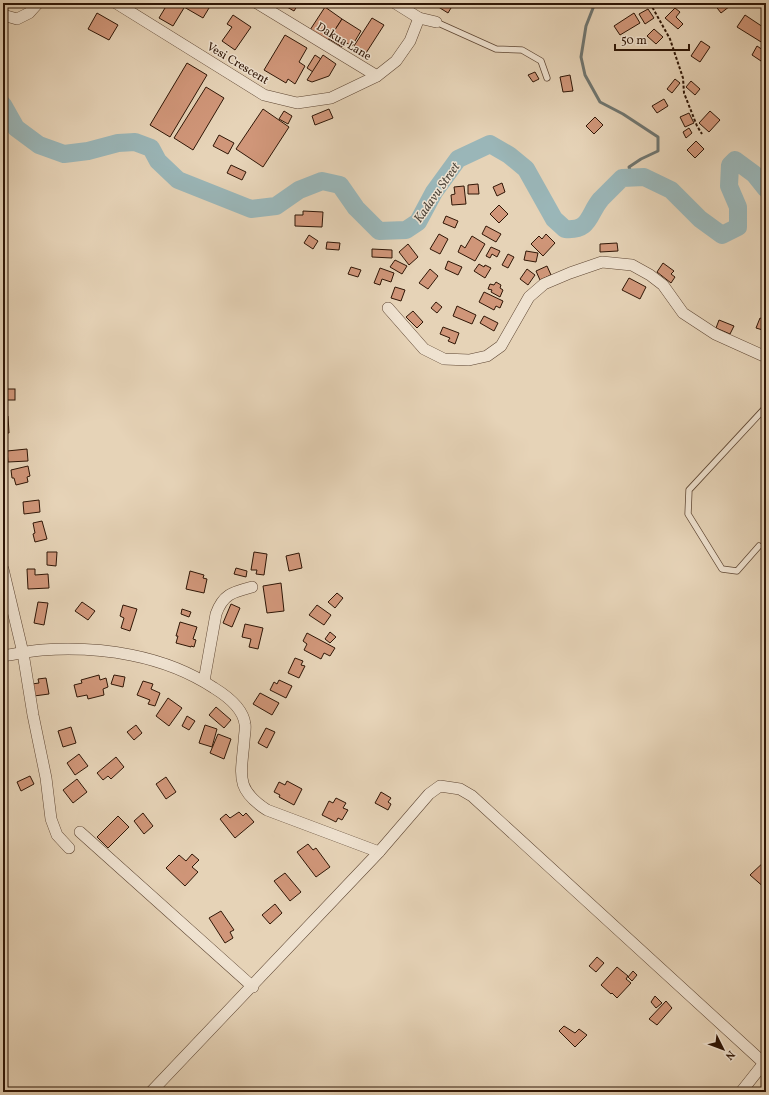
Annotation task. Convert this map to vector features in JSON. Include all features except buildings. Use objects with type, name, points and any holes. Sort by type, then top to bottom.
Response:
[{"type":"street","points":[[3,15],[17,19],[29,13],[38,3]]},
{"type":"street","name":"Vesi Crescent","points":[[116,3],[264,95],[297,103],[331,98],[377,76],[396,62],[410,40],[419,18]]},
{"type":"street","name":"Dakua Lane","points":[[257,3],[377,76]]},
{"type":"street","points":[[395,3],[419,18],[436,22]]},
{"type":"street","points":[[388,308],[424,348],[444,359],[469,360],[487,356],[501,346],[529,297],[544,284],[602,262],[632,265],[650,275],[663,285],[683,313],[716,334],[766,357]]},
{"type":"street","points":[[3,569],[23,653],[33,715],[46,778],[51,819],[57,835],[69,848]]},
{"type":"street","points":[[204,681],[216,614],[219,605],[233,592],[252,588]]},
{"type":"street","points":[[3,656],[41,650],[75,649],[107,651],[154,660],[186,672],[204,681],[234,703],[242,715],[245,724],[240,777],[244,789],[255,802],[267,810],[379,852]]},
{"type":"street","points":[[151,1092],[379,852],[429,794],[440,786],[460,789],[478,802],[765,1064],[741,1092]]},
{"type":"street","points":[[80,832],[253,986]]},
{"type":"lane","points":[[436,22],[496,49],[522,50],[541,61],[547,78]]},
{"type":"lane","points":[[759,546],[737,572],[722,569],[688,514],[689,490],[766,407]]},
{"type":"path","points":[[650,3],[670,39],[683,78],[684,93],[697,126],[702,134]]},
{"type":"waterway","points":[[595,3],[586,26],[581,57],[585,75],[600,102],[623,114],[658,137],[658,151],[641,159],[629,167],[632,177]]},
{"type":"waterway","name":"Kadavu Street","points":[[3,105],[16,128],[39,145],[64,154],[88,151],[118,143],[135,142],[151,148],[158,161],[178,180],[251,209],[276,206],[299,190],[322,181],[340,185],[356,208],[379,231],[406,230],[418,222],[434,192],[458,159],[490,144],[509,155],[526,169],[554,219],[565,229],[573,229],[584,224],[601,199],[622,178],[644,177],[671,190],[700,219],[722,235],[738,227],[738,207],[729,186],[730,165],[735,160],[754,174],[766,189]]}]
